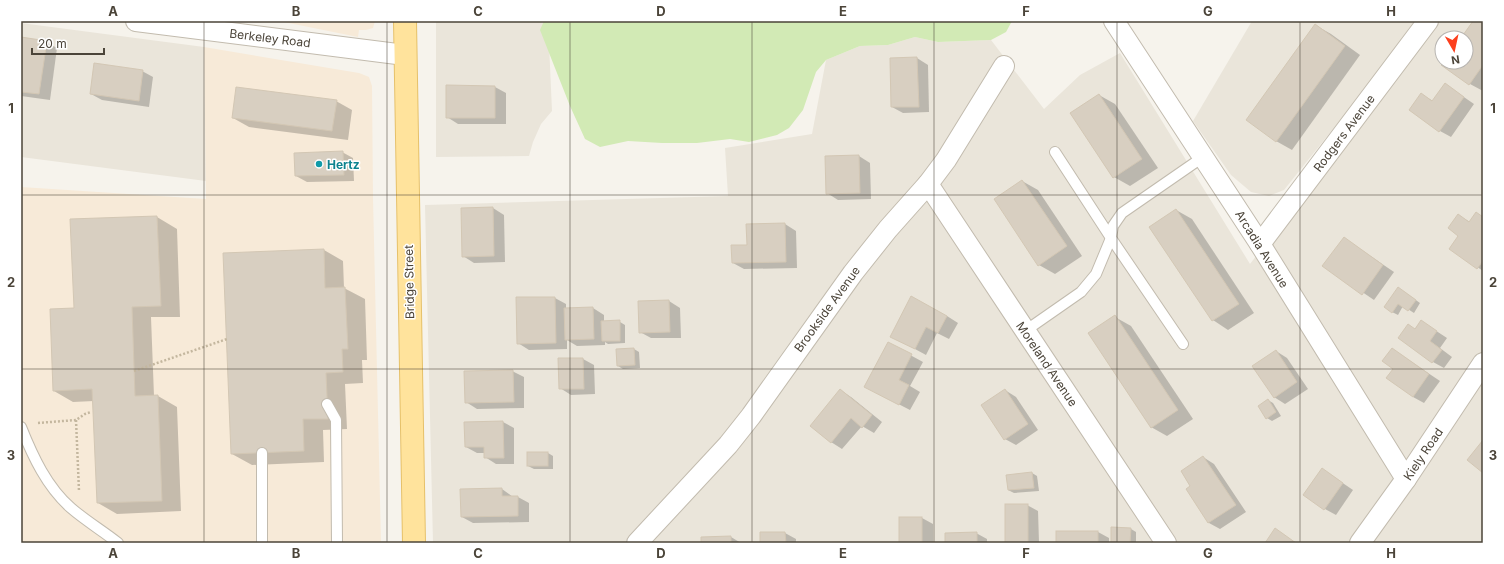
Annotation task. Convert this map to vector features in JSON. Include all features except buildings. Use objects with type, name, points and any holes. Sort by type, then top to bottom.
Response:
[{"type":"main road","name":"Bridge Street","points":[[405,21],[414,543]]},
{"type":"street","name":"Berkeley Road","points":[[136,21],[405,55]]},
{"type":"street","name":"Arcadia Avenue","points":[[1114,21],[1260,244],[1406,479]]},
{"type":"street","name":"Rodgers Avenue","points":[[1260,244],[1428,21]]},
{"type":"street","name":"Brookside Avenue","points":[[637,543],[728,445],[751,416],[853,273],[888,229],[928,184],[946,160],[1004,66]]},
{"type":"street","name":"Moreland Avenue","points":[[928,184],[1166,543]]},
{"type":"street","name":"Kiely Road","points":[[1360,543],[1406,479],[1483,363]]},
{"type":"lane","points":[[1055,152],[1182,344]]},
{"type":"lane","points":[[1025,331],[1081,292],[1096,274],[1111,238],[1113,226],[1122,213],[1203,157]]},
{"type":"lane","points":[[327,404],[336,420],[337,543]]},
{"type":"lane","points":[[21,427],[28,445],[48,483],[71,508],[118,543]]},
{"type":"lane","points":[[262,452],[262,543]]},
{"type":"path","points":[[134,370],[227,339]]},
{"type":"path","points":[[35,423],[76,420],[91,412]]},
{"type":"path","points":[[76,420],[79,502],[78,513]]},
{"type":"shaded area","points":[[279,21],[375,21],[373,28],[359,30],[358,37]]},
{"type":"shaded area","points":[[436,21],[548,21],[552,111],[541,124],[529,156],[436,157]]},
{"type":"shaded area","points":[[1252,21],[1414,21],[1386,63],[1284,190],[1269,196],[1251,192],[1231,175],[1193,121]]},
{"type":"shaded area","points":[[1437,21],[1483,21],[1483,543],[433,543],[425,205],[728,196],[725,148],[812,134],[826,60],[860,46],[888,45],[915,37],[938,42],[991,40],[1044,109],[1080,75],[1120,53],[1250,264]]},
{"type":"shaded area","points":[[21,23],[204,47],[206,181],[21,157]]},
{"type":"shaded area","points":[[204,47],[359,73],[369,77],[372,86],[373,198],[381,543],[21,543],[21,187],[206,199]]},
{"type":"green space","points":[[544,21],[1012,21],[1006,32],[991,40],[938,42],[915,37],[888,45],[860,46],[826,60],[816,72],[803,110],[789,128],[777,135],[749,142],[730,139],[697,143],[628,141],[600,147],[585,139],[570,106],[540,30]]},
{"type":"place","name":"Hertz","points":[[319,164]]}]
